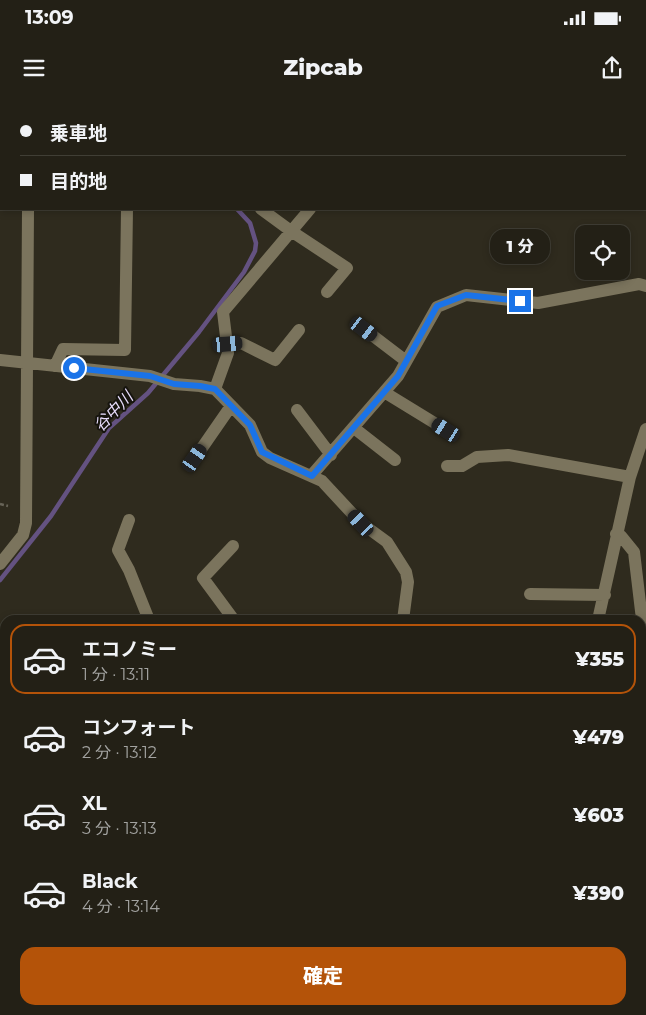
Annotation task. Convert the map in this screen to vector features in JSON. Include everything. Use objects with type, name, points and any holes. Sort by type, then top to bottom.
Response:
[{"type":"street","points":[[0,564],[23,535],[26,523],[28,210]]},
{"type":"street","points":[[55,366],[63,349],[125,350],[127,210]]},
{"type":"street","points":[[262,210],[291,232],[347,268],[328,292]]},
{"type":"street","points":[[215,389],[228,353],[223,312],[309,210]]},
{"type":"street","points":[[312,476],[384,392],[406,361],[437,306],[466,295],[538,303],[639,284],[646,286]]},
{"type":"street","points":[[364,329],[406,361]]},
{"type":"street","points":[[228,344],[241,343],[275,360],[299,330]]},
{"type":"street","points":[[0,360],[150,376],[174,384],[215,389],[250,425],[262,452],[322,481],[361,523],[386,542],[406,572],[408,582],[404,615]]},
{"type":"street","points":[[384,392],[446,430]]},
{"type":"street","points":[[195,458],[232,406]]},
{"type":"street","points":[[297,410],[331,455]]},
{"type":"street","points":[[354,428],[395,460]]},
{"type":"street","points":[[599,615],[630,477],[645,433]]},
{"type":"street","points":[[447,466],[462,466],[477,457],[508,454],[630,477]]},
{"type":"street","points":[[128,520],[118,550],[129,570],[147,615]]},
{"type":"street","points":[[616,534],[621,536],[634,552],[641,566],[644,615]]},
{"type":"street","points":[[230,615],[203,578],[233,546]]},
{"type":"street","points":[[530,594],[604,595]]},
{"type":"path","points":[[0,504],[8,506]]},
{"type":"waterway","name":"谷中川","points":[[0,580],[51,516],[109,428],[148,393],[199,332],[244,272],[255,251],[256,243],[250,223],[238,210]]},
{"type":"route","points":[[74,368],[150,376],[174,384],[215,389],[250,425],[262,452],[270,458],[312,476],[398,376],[437,306],[466,295],[520,301]]}]
